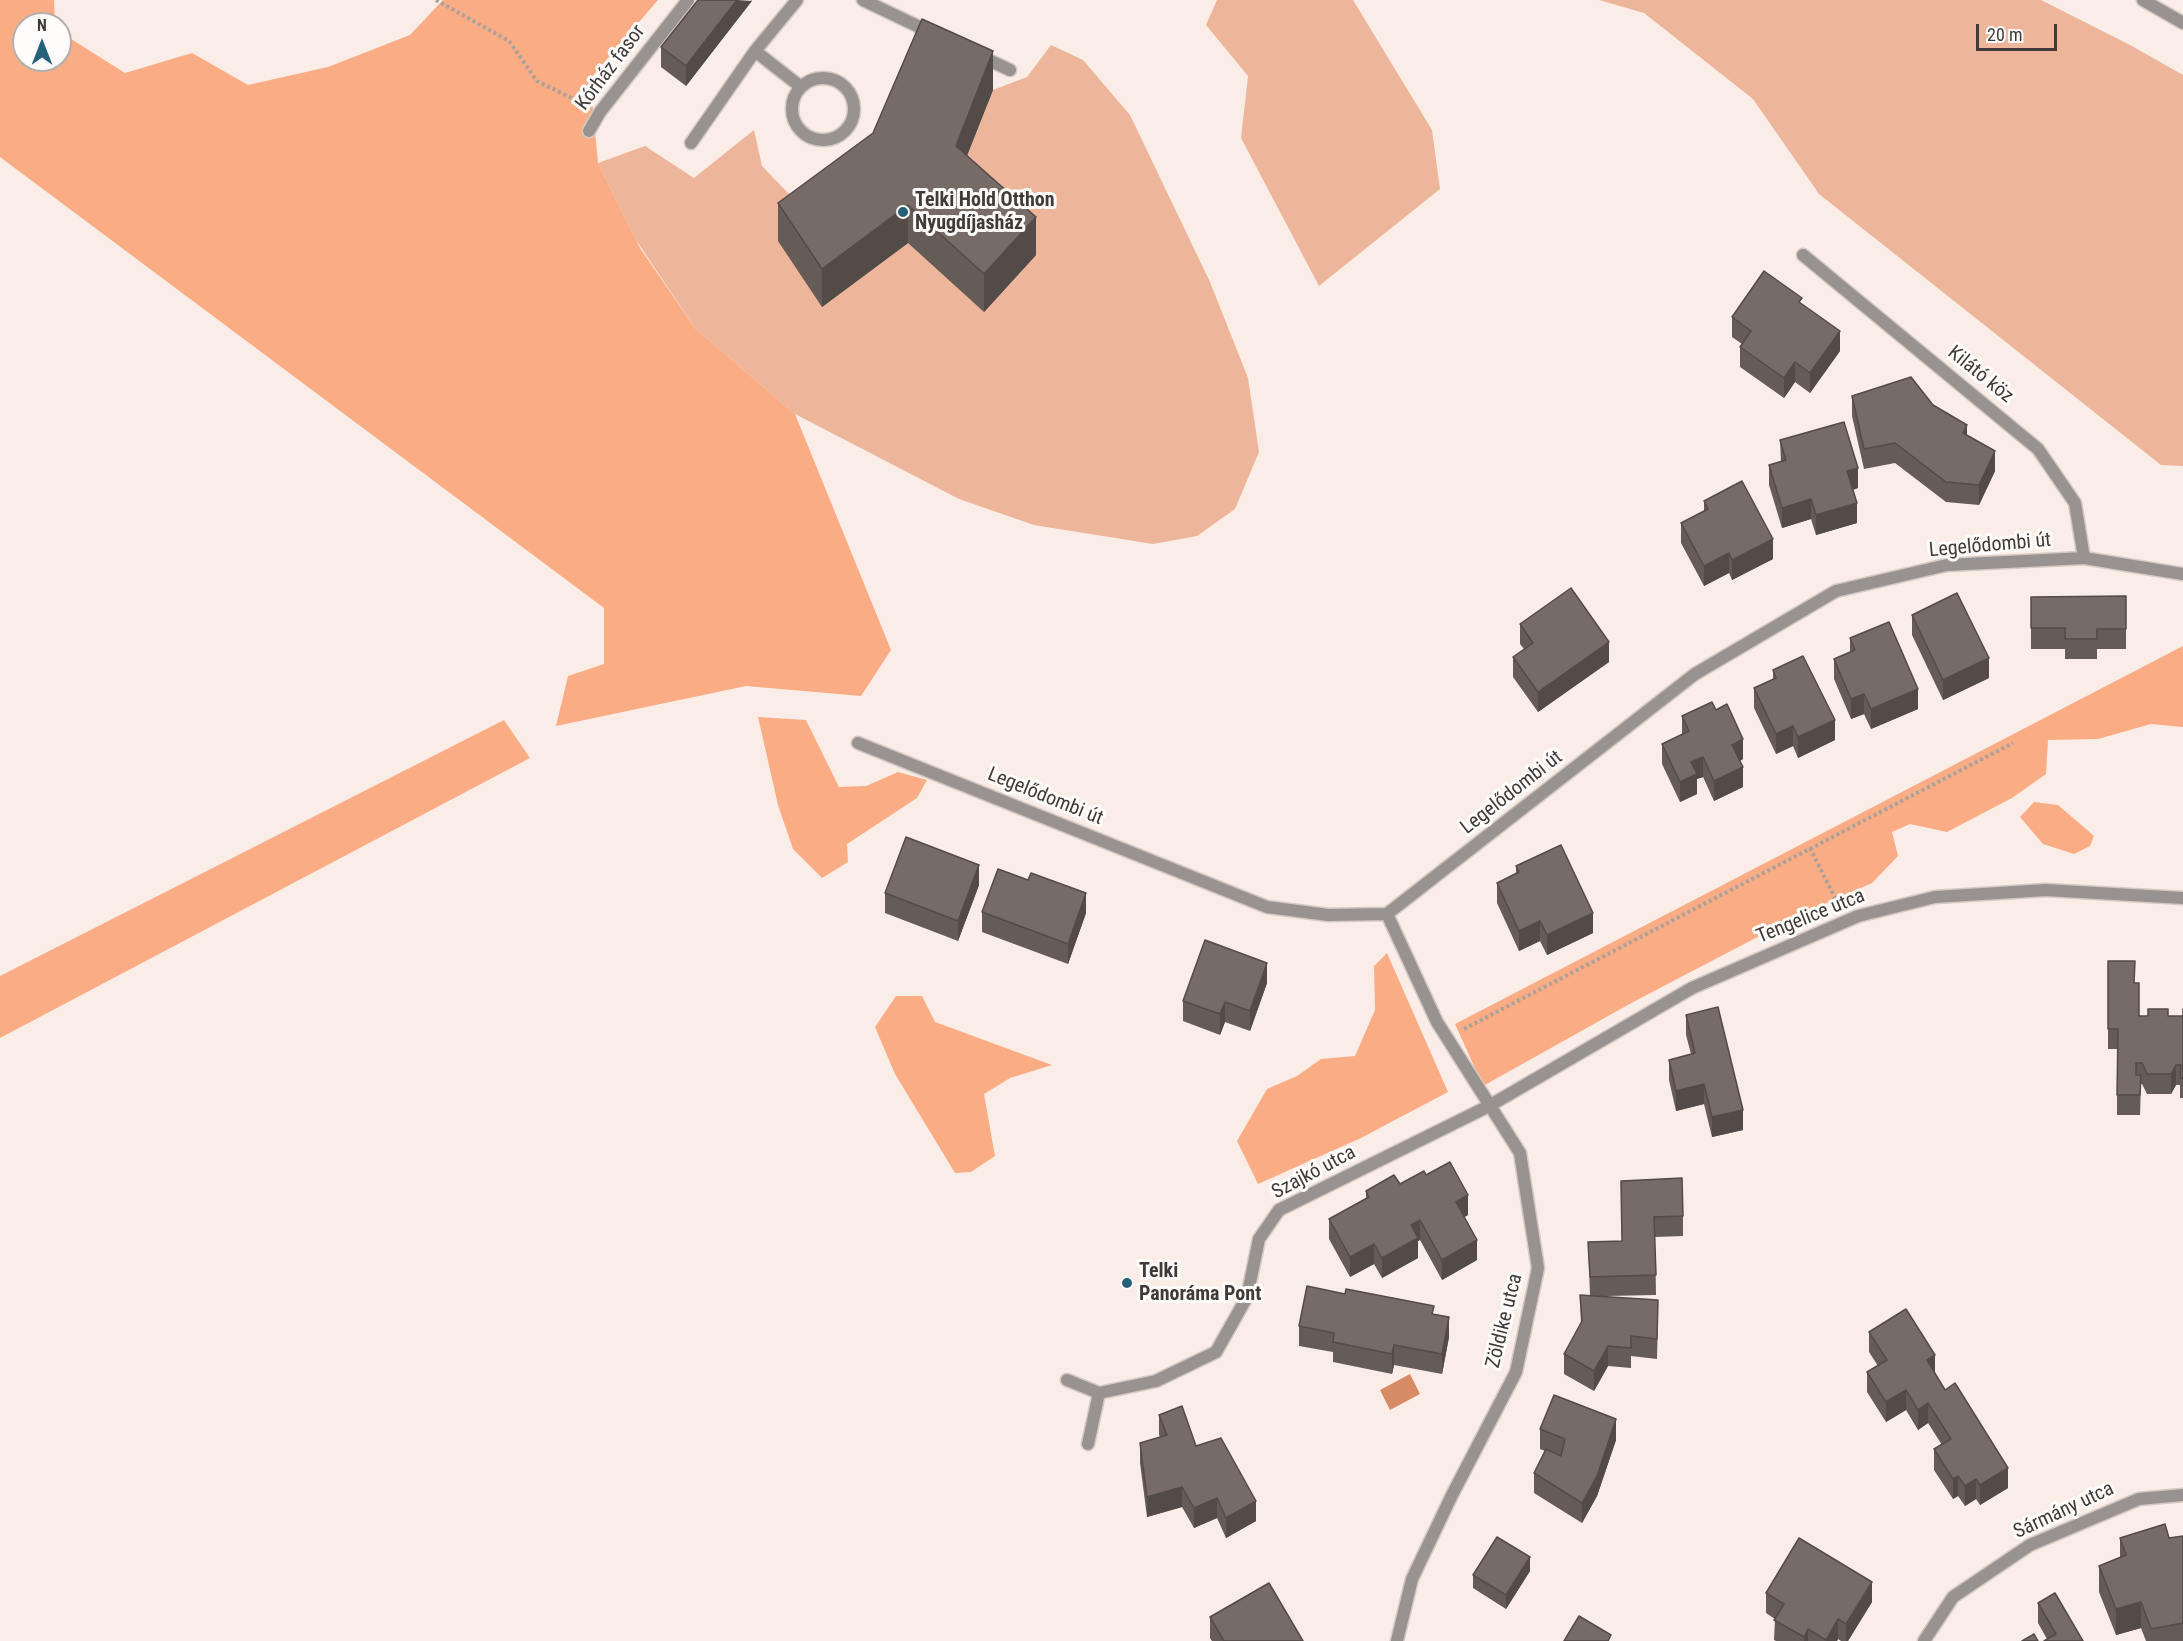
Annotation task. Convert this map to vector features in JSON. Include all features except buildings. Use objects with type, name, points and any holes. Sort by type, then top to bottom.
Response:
[{"type":"street","name":"Kórház fasor","points":[[589,131],[600,112],[688,0]]},
{"type":"street","points":[[691,143],[755,51],[797,0]]},
{"type":"street","points":[[863,0],[947,40]]},
{"type":"street","points":[[2143,0],[2183,23]]},
{"type":"street","points":[[968,50],[1010,70]]},
{"type":"street","points":[[755,51],[801,87]]},
{"type":"street","points":[[829,78],[846,88],[854,106],[854,116],[843,133],[824,140],[814,139],[797,127],[792,106],[801,87],[809,81],[829,78]]},
{"type":"street","name":"Kilátó köz","points":[[1803,255],[2038,449],[2075,503],[2084,558]]},
{"type":"street","name":"Legelődombi út","points":[[858,743],[1267,907],[1328,915],[1387,914],[1695,674],[1836,591],[1947,565],[2084,558],[2183,574]]},
{"type":"street","name":"Tengelice utca","points":[[1489,1106],[1692,988],[1858,915],[1935,897],[2046,890],[2183,898]]},
{"type":"street","name":"Zöldike utca","points":[[1387,914],[1447,1038],[1520,1153],[1538,1268],[1516,1372],[1452,1495],[1413,1578],[1397,1641]]},
{"type":"street","name":"Szajkó utca","points":[[1099,1393],[1156,1381],[1216,1352],[1247,1296],[1259,1239],[1279,1210],[1489,1106]]},
{"type":"street","points":[[1067,1380],[1099,1393],[1088,1444]]},
{"type":"street","name":"Sármány utca","points":[[1924,1641],[1953,1597],[2030,1545],[2139,1499],[2183,1495]]},
{"type":"path","points":[[436,0],[509,41],[537,81],[600,112]]},
{"type":"path","points":[[1447,1038],[2013,743]]},
{"type":"path","points":[[1810,848],[1847,921]]},
{"type":"shaded area","points":[[0,0],[54,0],[54,12],[12,12],[12,72],[72,72],[72,40],[125,73],[192,53],[248,85],[328,67],[410,35],[443,0],[658,0],[590,79],[598,163],[640,248],[695,328],[795,414],[891,650],[861,696],[746,686],[556,726],[568,676],[604,664],[604,608],[0,157]]},
{"type":"shaded area","points":[[1217,0],[1353,0],[1432,130],[1440,189],[1319,286],[1241,138],[1248,76],[1206,25]]},
{"type":"shaded area","points":[[1599,0],[2041,0],[2183,75],[2183,466],[2161,465],[1819,194],[1753,99],[1644,13]]},
{"type":"shaded area","points":[[1051,45],[1083,60],[1130,115],[1210,282],[1248,378],[1259,452],[1235,509],[1197,536],[1153,544],[1034,525],[959,499],[795,414],[695,328],[636,240],[598,163],[645,146],[694,178],[754,130],[762,166],[788,193],[817,203],[956,184],[993,90],[1027,77]]},
{"type":"shaded area","points":[[2183,646],[2183,727],[2151,724],[2098,739],[2048,740],[2046,774],[2012,798],[1947,832],[1910,824],[1892,832],[1898,856],[1872,883],[1796,917],[1635,1001],[1483,1086],[1455,1024]]},
{"type":"shaded area","points":[[758,717],[806,720],[839,787],[866,786],[898,772],[927,780],[917,798],[847,844],[848,862],[822,878],[793,849],[778,805]]},
{"type":"shaded area","points":[[504,720],[530,758],[0,1038],[0,976]]},
{"type":"shaded area","points":[[2034,802],[2058,805],[2094,836],[2090,846],[2074,854],[2043,844],[2020,817]]},
{"type":"shaded area","points":[[1387,953],[1448,1092],[1361,1138],[1258,1184],[1237,1141],[1267,1089],[1297,1076],[1321,1059],[1355,1056],[1375,1010],[1374,966]]},
{"type":"shaded area","points":[[896,996],[922,996],[935,1022],[1052,1065],[1010,1078],[984,1094],[995,1156],[971,1172],[955,1173],[895,1074],[875,1027]]},
{"type":"shaded area","points":[[1410,1374],[1420,1394],[1390,1410],[1380,1390]]},
{"type":"place","name":"Telki Hold Otthon Nyugdíjasház","points":[[903,212]]},
{"type":"place","name":"Telki Panoráma Pont","points":[[1127,1283]]}]
